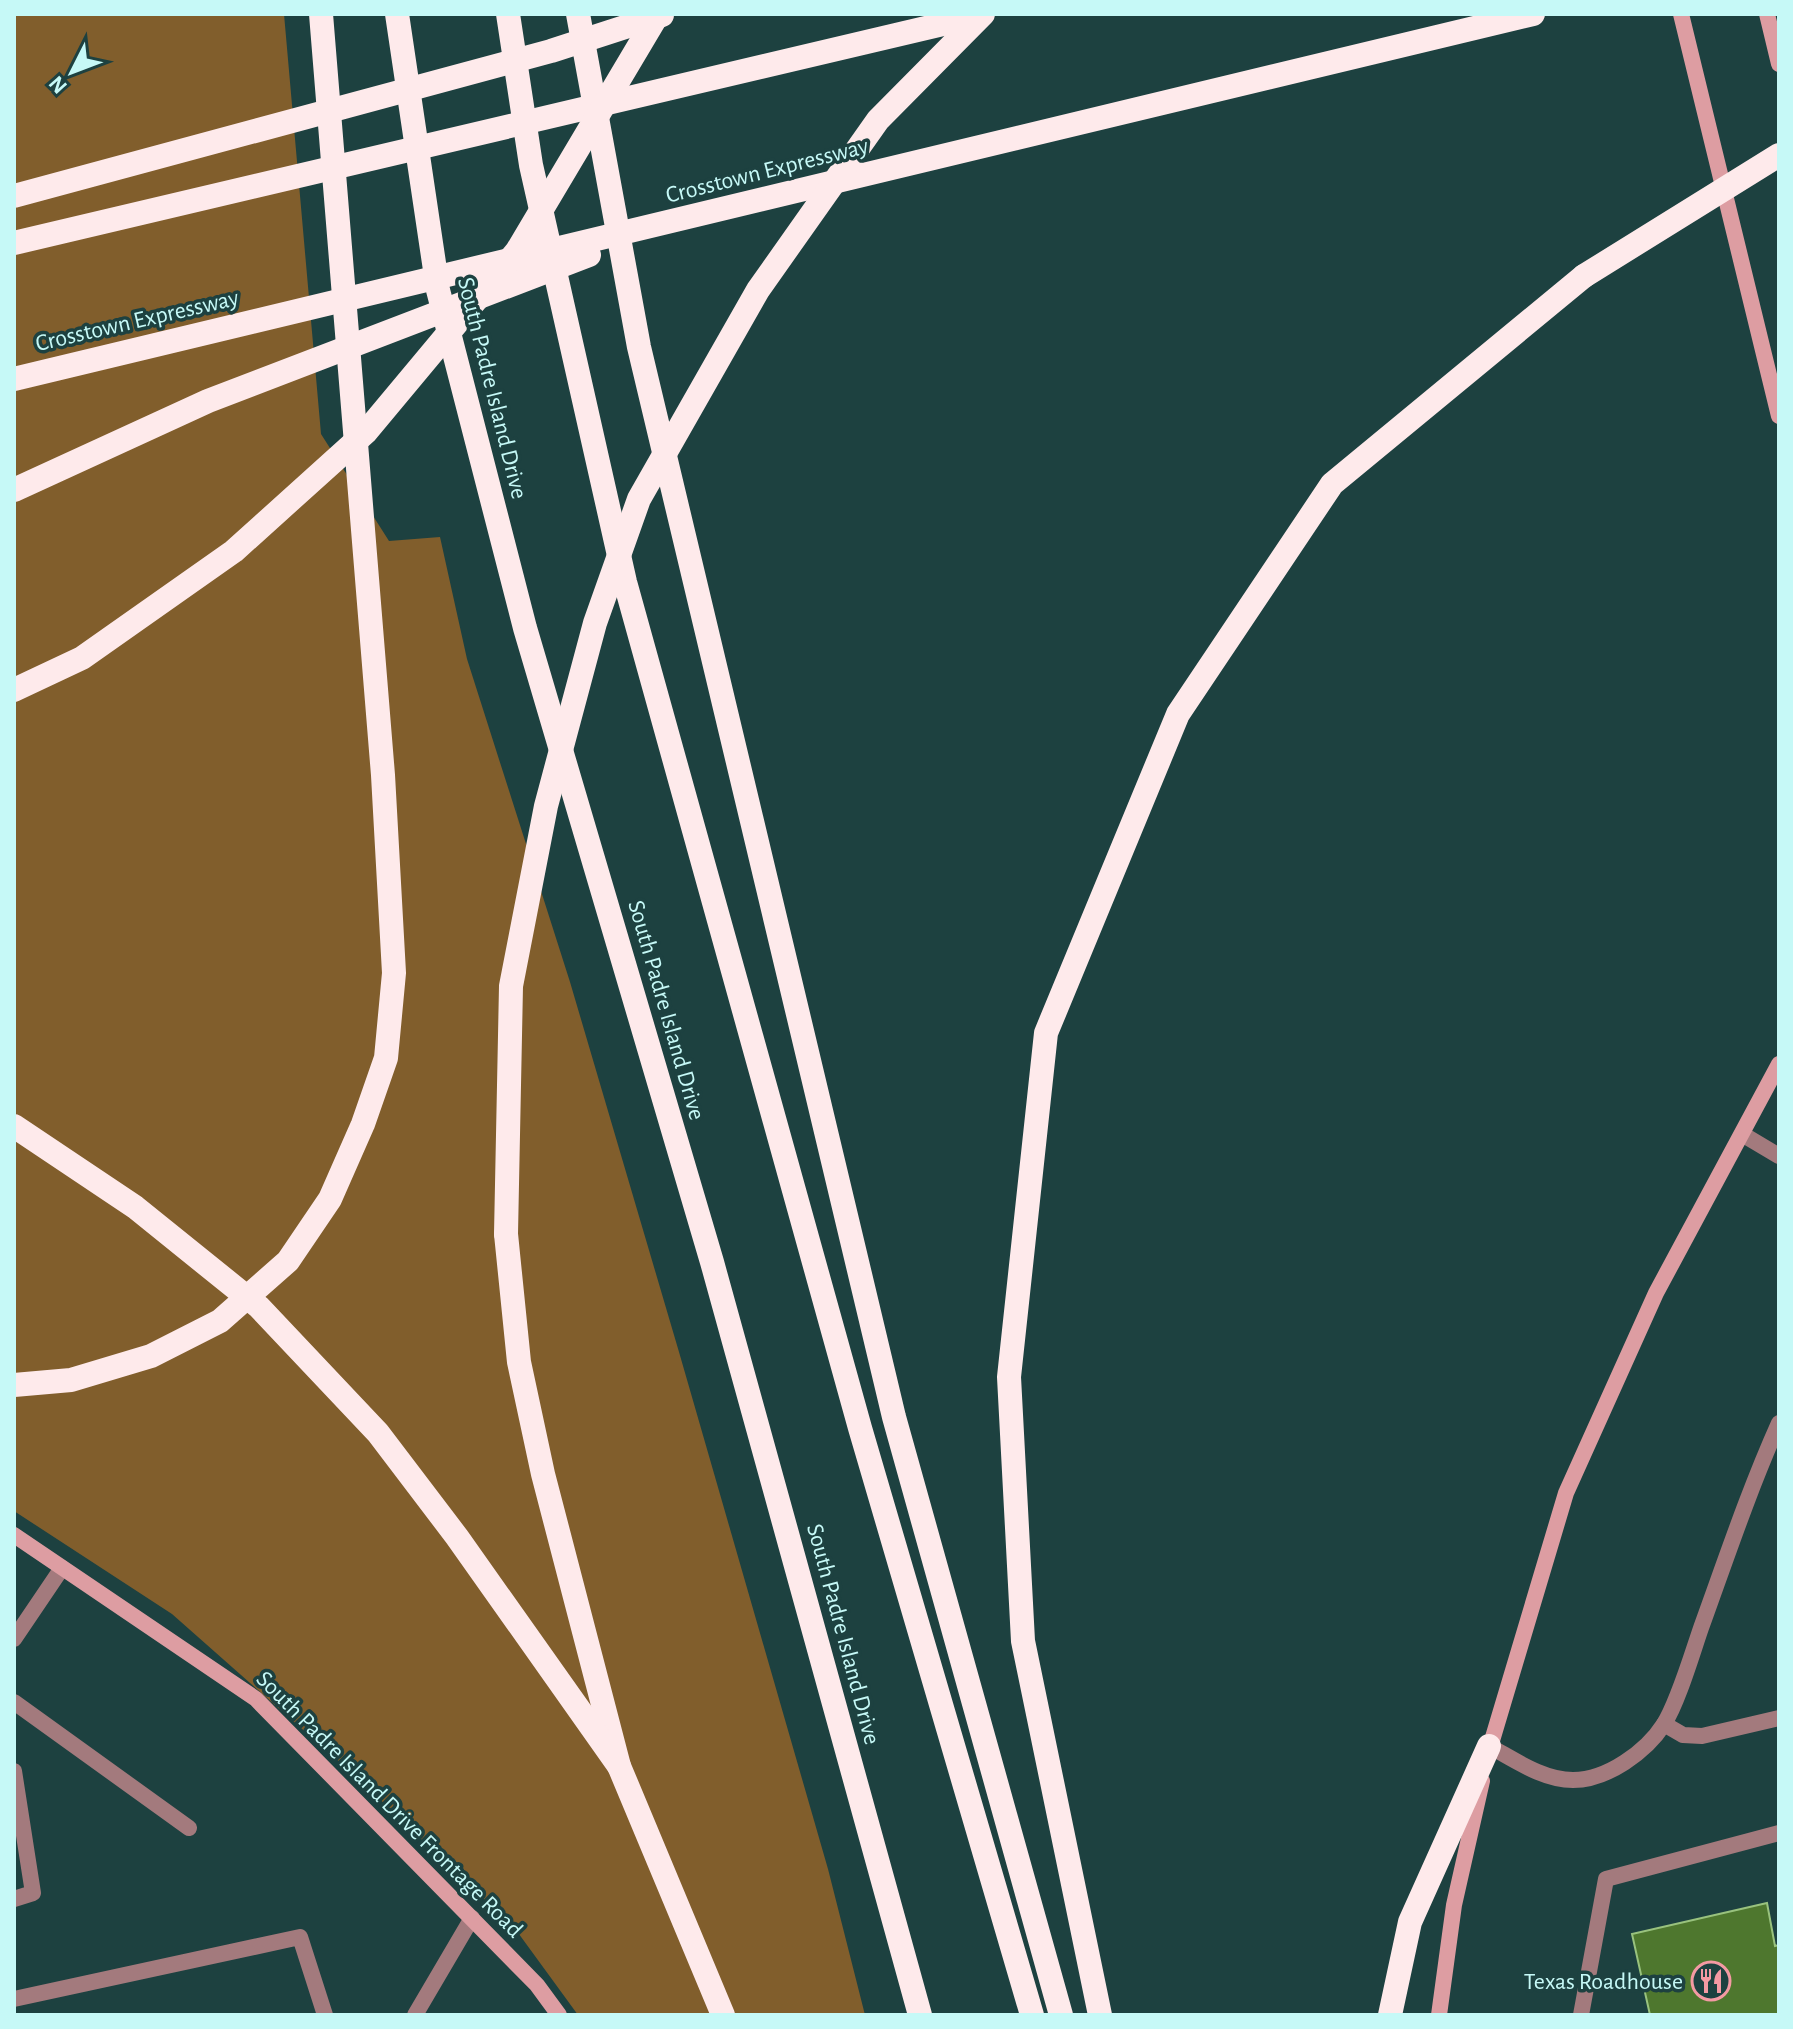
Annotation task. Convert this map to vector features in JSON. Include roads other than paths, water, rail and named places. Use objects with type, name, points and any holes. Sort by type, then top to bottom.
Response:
[{"type":"highway","points":[[14,1385],[71,1380],[151,1356],[220,1321],[288,1261],[330,1199],[363,1124],[386,1058],[394,973],[383,775],[321,14]]},
{"type":"highway","name":"South Padre Island Drive","points":[[397,14],[438,290],[525,628],[712,1262],[920,2015]]},
{"type":"highway","points":[[508,14],[531,165],[625,582],[856,1413],[1032,2015]]},
{"type":"highway","points":[[578,14],[639,347],[894,1417],[1061,2015]]},
{"type":"highway","points":[[14,690],[82,658],[234,551],[366,432],[517,251],[658,14]]},
{"type":"highway","points":[[14,196],[551,51],[665,14]]},
{"type":"highway","points":[[14,243],[986,14]]},
{"type":"highway","points":[[723,2015],[619,1766],[543,1474],[522,1376],[506,1234],[511,986],[546,806],[595,623],[639,499],[758,290],[878,120],[986,14]]},
{"type":"highway","name":"Crosstown Expressway","points":[[14,379],[1533,14]]},
{"type":"highway","points":[[1100,2015],[1023,1641],[1021,1610],[1009,1377],[1046,1033],[1178,714],[1332,484],[1584,276],[1779,155]]},
{"type":"highway","points":[[14,490],[208,401],[679,220]]},
{"type":"highway","points":[[14,1126],[135,1207],[269,1318],[378,1433],[457,1537],[619,1766]]},
{"type":"highway","points":[[1390,2015],[1410,1922],[1489,1746]]},
{"type":"main road","points":[[1681,14],[1779,416]]},
{"type":"main road","points":[[1767,14],[1779,64]]},
{"type":"main road","points":[[1439,2015],[1454,1905],[1489,1746],[1566,1493],[1656,1293],[1779,1064]]},
{"type":"main road","name":"South Padre Island Drive Frontage Road","points":[[14,1535],[256,1699],[537,1985],[559,2015]]},
{"type":"lane","points":[[1742,1134],[1779,1156]]},
{"type":"lane","points":[[1489,1746],[1544,1774],[1574,1780],[1595,1776],[1620,1764],[1640,1750],[1664,1724],[1758,1470],[1779,1423]]},
{"type":"lane","points":[[14,1639],[62,1568]]},
{"type":"lane","points":[[14,1702],[189,1828]]},
{"type":"lane","points":[[1664,1724],[1683,1735],[1702,1736],[1779,1718]]},
{"type":"lane","points":[[14,1771],[33,1893],[14,1899]]},
{"type":"lane","points":[[1581,2015],[1606,1879],[1779,1833]]},
{"type":"lane","points":[[415,2015],[472,1918]]},
{"type":"lane","points":[[14,1999],[300,1937],[325,2015]]},
{"type":"place","name":"Texas Roadhouse","points":[[1711,1981]]}]
